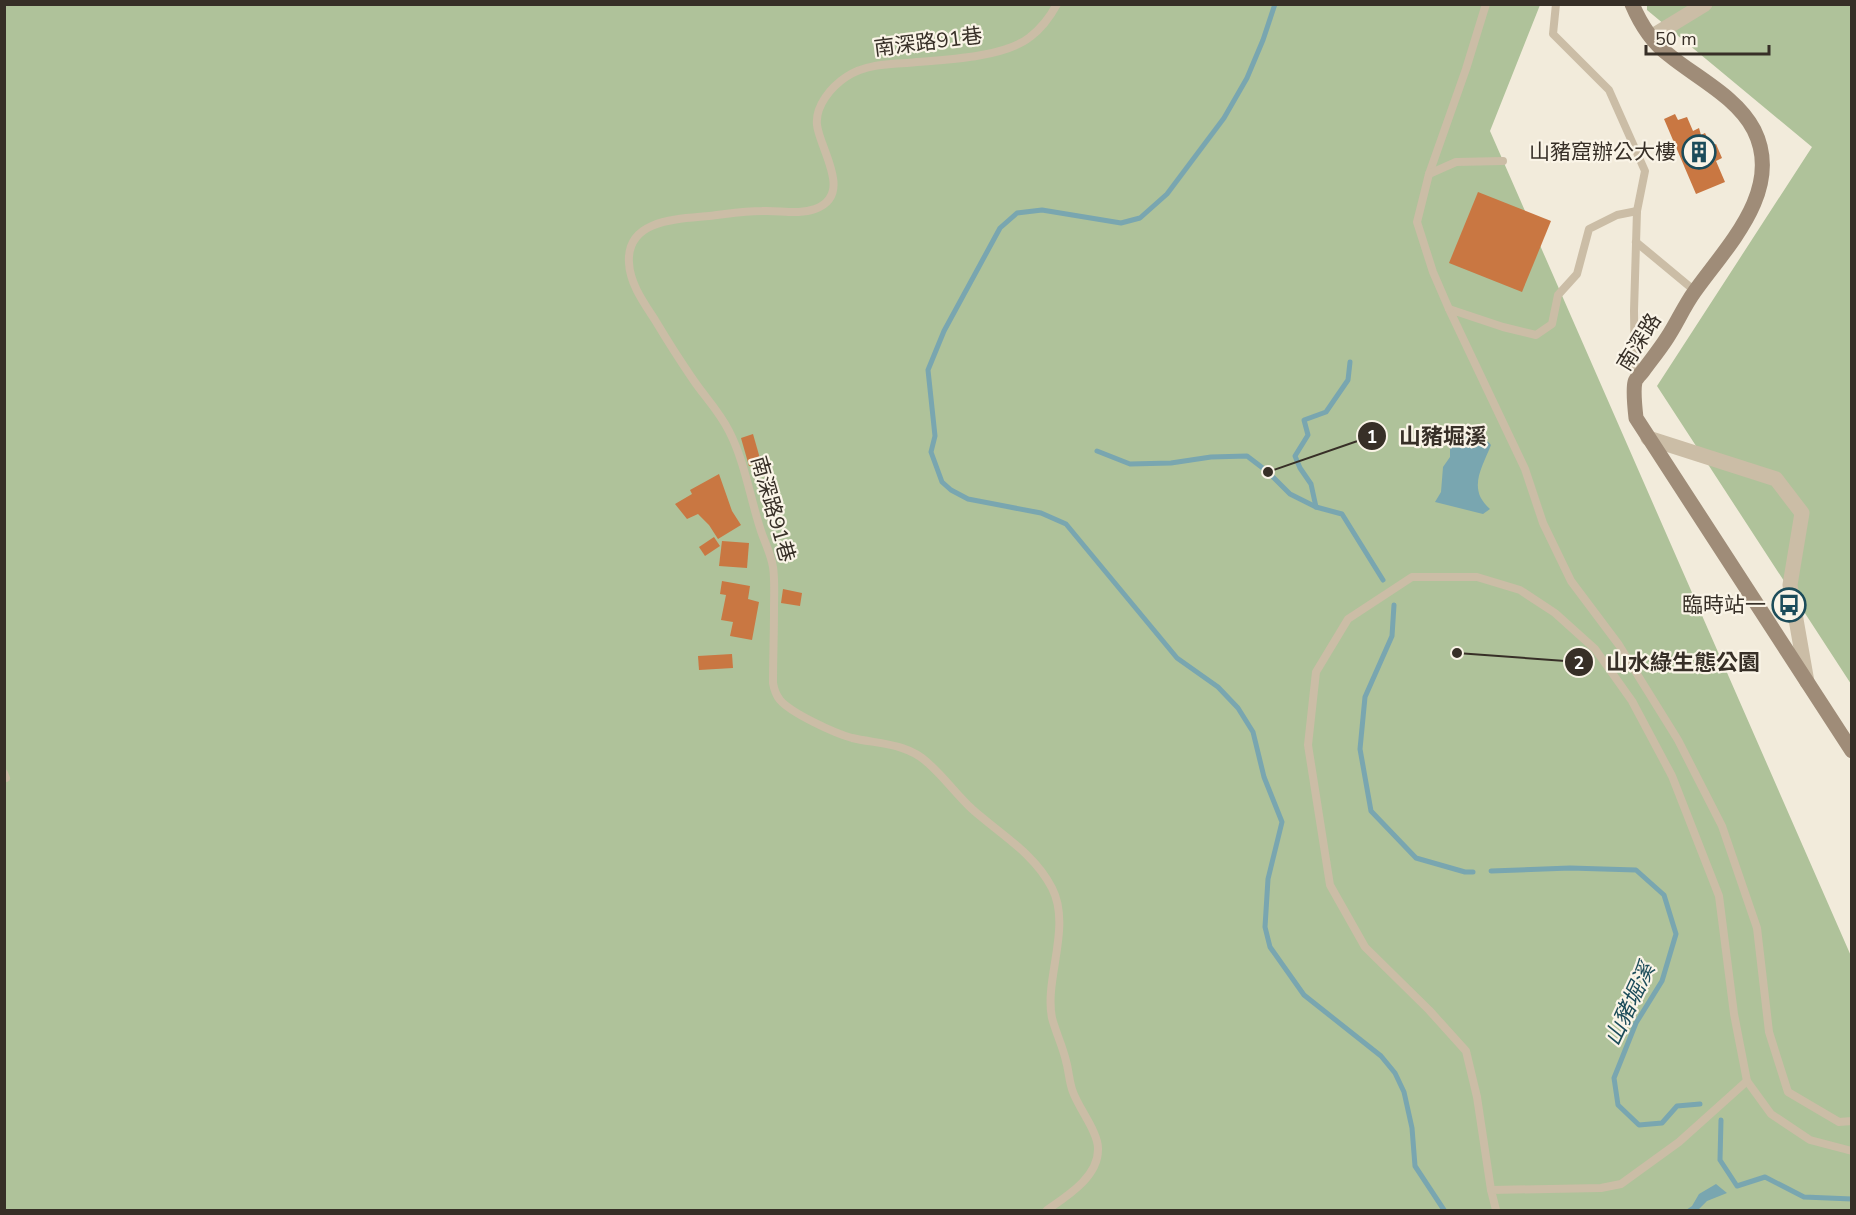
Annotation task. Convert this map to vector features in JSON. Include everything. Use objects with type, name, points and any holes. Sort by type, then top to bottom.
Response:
[{"type":"main road","name":"南深路","points":[[1632,4],[1652,37],[1667,54],[1720,93],[1740,111],[1753,129],[1759,144],[1762,179],[1758,196],[1749,213],[1695,291],[1667,338],[1635,382],[1636,418],[1851,751]]},
{"type":"street","points":[[1652,37],[1704,4]]},
{"type":"street","points":[[1648,438],[1776,479],[1802,513],[1790,585],[1808,685]]},
{"type":"lane","name":"南深路91巷","points":[[1047,1210],[1074,1190],[1088,1176],[1099,1149],[1072,1090],[1066,1061],[1052,1017],[1051,997],[1058,940],[1057,904],[1052,889],[1040,869],[1019,846],[958,796],[927,762],[894,745],[851,737],[832,730],[787,707],[778,698],[773,683],[773,567],[737,448],[720,416],[644,303],[628,265],[629,250],[637,236],[651,225],[669,219],[760,211],[805,211],[817,208],[828,200],[834,186],[833,171],[825,153],[817,123],[820,106],[829,91],[846,77],[864,68],[937,61],[998,52],[1015,46],[1030,37],[1048,20],[1057,4]]},
{"type":"lane","points":[[1486,4],[1429,174],[1417,222],[1433,272],[1525,470],[1543,523],[1571,581],[1619,645],[1678,740],[1722,826],[1757,928],[1769,1032],[1788,1092],[1839,1122],[1851,1121]]},
{"type":"lane","points":[[1556,4],[1553,34],[1609,90],[1645,171],[1636,212],[1635,382]]},
{"type":"lane","points":[[1429,174],[1456,162],[1503,161]]},
{"type":"lane","points":[[1449,309],[1503,327],[1536,334],[1552,324],[1558,295],[1577,274],[1590,229],[1617,215],[1636,212]]},
{"type":"lane","points":[[1636,242],[1695,291]]},
{"type":"lane","points":[[1496,1210],[1477,1097],[1466,1051],[1429,1010],[1365,947],[1330,885],[1308,745],[1316,672],[1348,619],[1412,577],[1478,577],[1520,590],[1555,613],[1596,650],[1632,701],[1672,776],[1719,896],[1734,1014],[1748,1081],[1771,1114],[1810,1140],[1851,1151]]},
{"type":"lane","points":[[1491,1190],[1601,1188],[1621,1184],[1679,1142],[1748,1081]]},
{"type":"green space","points":[[4,5],[1540,5],[1490,131],[1851,956],[1851,1210],[5,1210]]},
{"type":"green space","points":[[1647,5],[1851,5],[1851,684],[1657,386],[1812,147],[1647,10]]},
{"type":"water","points":[[1467,433],[1483,436],[1491,445],[1478,478],[1479,494],[1490,509],[1483,514],[1435,502],[1441,492],[1443,467],[1450,457],[1450,438]]},
{"type":"water","points":[[1716,1184],[1727,1193],[1707,1201],[1698,1210],[1686,1210],[1692,1206],[1699,1194]]},
{"type":"building","name":"山豬窟辦公大樓","points":[[1675,114],[1678,120],[1687,117],[1693,131],[1699,128],[1701,135],[1705,133],[1711,146],[1716,144],[1722,158],[1716,161],[1725,182],[1696,194],[1664,119]]},
{"type":"building","points":[[1478,192],[1551,221],[1522,292],[1449,263]]},
{"type":"building","points":[[753,434],[761,462],[749,466],[741,438]]},
{"type":"building","points":[[719,474],[732,511],[741,525],[718,539],[698,514],[687,519],[675,504],[692,494],[690,490]]},
{"type":"building","points":[[714,537],[720,546],[705,556],[699,547]]},
{"type":"building","points":[[722,541],[749,543],[747,568],[719,566]]},
{"type":"building","points":[[722,581],[750,586],[748,599],[759,602],[752,640],[730,636],[733,622],[721,620],[726,595],[720,594]]},
{"type":"building","points":[[783,589],[802,593],[800,606],[781,603]]},
{"type":"building","points":[[732,654],[733,668],[699,670],[698,656]]},
{"type":"waterway","points":[[1275,4],[1247,78],[1224,118],[1167,194],[1140,218],[1121,223],[1042,210],[1017,213],[1000,228],[944,331],[928,370],[935,436],[931,452],[942,482],[951,490],[968,499],[1041,513],[1066,524],[1177,658],[1218,687],[1238,708],[1253,732],[1264,777],[1282,822],[1268,879],[1265,927],[1270,947],[1304,995],[1381,1056],[1395,1073],[1404,1092],[1412,1128],[1415,1166],[1444,1210]]},
{"type":"waterway","points":[[1316,507],[1311,484],[1295,456],[1308,435],[1304,420],[1326,412],[1348,380],[1350,362]]},
{"type":"waterway","name":"山豬堀溪","points":[[1097,451],[1130,464],[1247,456],[1268,472],[1290,494],[1316,507],[1342,514],[1383,580]]},
{"type":"waterway","name":"山豬堀溪","points":[[1394,605],[1392,636],[1365,697],[1360,749],[1371,811],[1416,858],[1465,872],[1473,872]]},
{"type":"waterway","name":"山豬堀溪","points":[[1491,871],[1570,868],[1636,870],[1664,895],[1676,934],[1662,981],[1636,1023],[1614,1078],[1618,1105],[1639,1125],[1662,1123],[1677,1106],[1700,1104]]},
{"type":"waterway","name":"山豬堀溪","points":[[1721,1120],[1720,1160],[1737,1186],[1765,1177],[1804,1197],[1852,1199]]},
{"type":"place","name":"山豬窟辦公大樓","points":[[1699,152]]},
{"type":"place","name":"山豬堀溪","points":[[1268,472]]},
{"type":"place","name":"臨時站一","points":[[1789,605]]},
{"type":"place","name":"山水綠生態公園","points":[[1457,653]]}]
